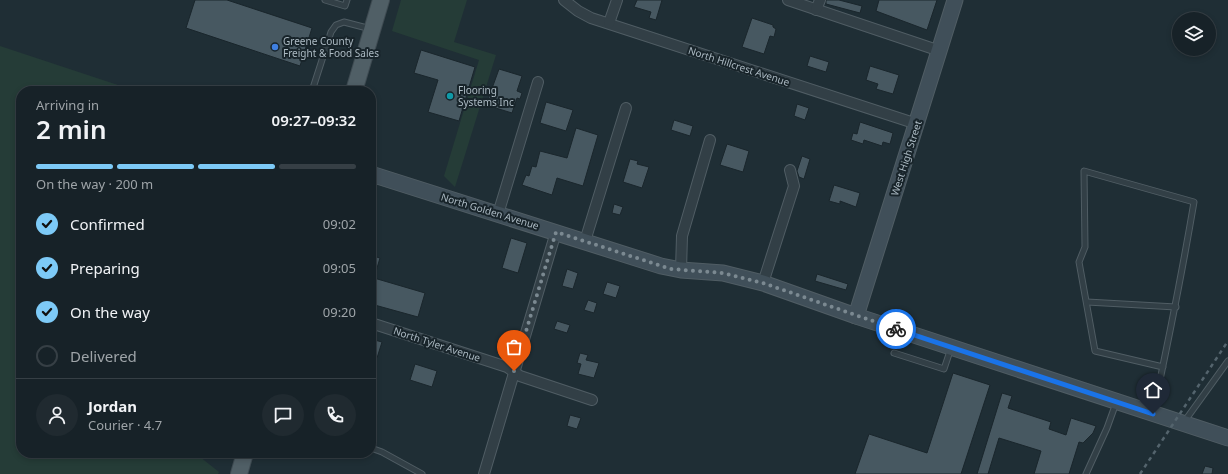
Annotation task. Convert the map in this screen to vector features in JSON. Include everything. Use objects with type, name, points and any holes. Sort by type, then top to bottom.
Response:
[{"type":"main road","points":[[355,86],[381,0]]},
{"type":"main road","points":[[239,474],[244,458]]},
{"type":"street","name":"North Hillcrest Avenue","points":[[564,0],[584,15],[609,24],[917,124]]},
{"type":"street","points":[[609,24],[617,0]]},
{"type":"street","points":[[788,0],[940,51]]},
{"type":"street","points":[[816,10],[820,0]]},
{"type":"street","name":"West High Street","points":[[856,316],[955,0]]},
{"type":"street","points":[[498,214],[538,82]]},
{"type":"street","points":[[585,241],[626,108]]},
{"type":"street","points":[[681,270],[682,236],[710,140]]},
{"type":"street","points":[[763,283],[794,186],[790,170]]},
{"type":"street","name":"North Golden Avenue","points":[[376,176],[661,266],[681,270],[723,273],[763,283],[856,316],[1228,438]]},
{"type":"street","points":[[484,474],[556,232]]},
{"type":"street","name":"North Tyler Avenue","points":[[376,325],[507,367],[520,376],[592,400]]},
{"type":"lane","points":[[325,0],[345,6],[347,0]]},
{"type":"lane","points":[[314,86],[331,32],[336,24],[344,22],[372,30]]},
{"type":"lane","points":[[1153,414],[1176,307],[1194,202],[1084,171],[1085,247],[1079,262],[1095,351],[1163,367]]},
{"type":"lane","points":[[1087,302],[1176,307]]},
{"type":"lane","points":[[894,353],[944,370],[951,347]]},
{"type":"lane","points":[[1183,423],[1228,361]]},
{"type":"lane","points":[[1086,474],[1117,402]]},
{"type":"lane","points":[[376,450],[422,474]]},
{"type":"green space","points":[[401,0],[467,0],[454,42],[496,55],[455,187],[444,176],[479,60],[392,31]]},
{"type":"green space","points":[[0,46],[121,86],[16,86],[16,458],[201,458],[219,472],[218,474],[0,474]]},
{"type":"building","name":"Greene County Freight & Food Sales","points":[[195,0],[227,0],[312,28],[300,66],[186,28]]},
{"type":"building","points":[[637,0],[662,0],[656,20],[649,18],[651,12],[634,7]]},
{"type":"building","points":[[826,0],[839,0],[862,6],[860,13],[826,4]]},
{"type":"building","points":[[879,0],[937,0],[927,30],[876,11]]},
{"type":"building","points":[[752,18],[773,25],[776,29],[774,37],[770,36],[764,54],[742,47]]},
{"type":"building","name":"Flooring Systems Inc","points":[[421,50],[475,67],[459,121],[428,112],[438,80],[414,73]]},
{"type":"building","points":[[810,56],[829,62],[826,72],[807,66]]},
{"type":"building","points":[[870,66],[899,75],[893,94],[876,89],[878,84],[866,80]]},
{"type":"building","points":[[499,69],[522,76],[517,91],[522,93],[520,99],[517,98],[512,113],[486,105]]},
{"type":"building","points":[[546,102],[573,110],[566,131],[540,123]]},
{"type":"building","points":[[797,104],[809,108],[805,120],[794,116]]},
{"type":"building","points":[[674,120],[693,126],[690,136],[671,130]]},
{"type":"building","points":[[860,122],[893,133],[890,144],[883,142],[882,146],[864,140],[863,144],[851,140],[853,133],[857,134]]},
{"type":"building","points":[[576,128],[598,135],[583,186],[557,178],[552,195],[522,185],[526,175],[529,176],[532,166],[536,167],[540,151],[567,158]]},
{"type":"building","points":[[727,144],[749,151],[743,172],[720,165]]},
{"type":"building","points":[[802,156],[810,159],[804,179],[799,177],[797,171]]},
{"type":"building","points":[[630,159],[638,161],[637,164],[649,167],[642,188],[623,182]]},
{"type":"building","points":[[834,185],[860,193],[856,207],[840,201],[840,204],[829,201]]},
{"type":"building","points":[[614,204],[623,207],[620,215],[612,213]]},
{"type":"building","points":[[511,238],[527,243],[518,273],[502,268]]},
{"type":"building","points":[[376,257],[380,258],[376,271]]},
{"type":"building","points":[[567,269],[578,273],[573,289],[562,286]]},
{"type":"building","points":[[817,274],[848,284],[846,290],[815,281]]},
{"type":"building","points":[[376,279],[425,293],[418,317],[376,305]]},
{"type":"building","points":[[607,282],[620,286],[616,298],[603,294]]},
{"type":"building","points":[[588,300],[597,303],[594,313],[584,310]]},
{"type":"building","points":[[557,321],[570,325],[567,333],[554,329]]},
{"type":"building","points":[[376,340],[382,342],[376,358]]},
{"type":"building","points":[[580,353],[588,355],[586,360],[599,363],[594,378],[578,374],[581,364],[577,363]]},
{"type":"building","points":[[415,364],[437,371],[432,387],[410,380]]},
{"type":"building","points":[[953,373],[990,385],[961,474],[855,474],[869,434],[927,453]]},
{"type":"building","points":[[1002,393],[1012,396],[1008,408],[1051,422],[1049,429],[1066,435],[1071,418],[1096,426],[1093,433],[1083,443],[1079,442],[1069,474],[1034,474],[1041,451],[999,438],[988,474],[977,474]]},
{"type":"building","points":[[570,415],[581,418],[577,429],[567,426]]},
{"type":"building","points":[[1205,466],[1213,468],[1212,474],[1202,474]]},
{"type":"railway","points":[[1140,474],[1228,341]]},
{"type":"way so far","points":[[514,371],[556,232],[671,269],[691,272],[723,273],[763,283],[790,291],[856,316],[896,329]]},
{"type":"place","name":"Greene County Freight & Food Sales","points":[[275,47]]},
{"type":"place","name":"Flooring Systems Inc","points":[[450,96]]},
{"type":"route","points":[[896,329],[1153,414]]}]
